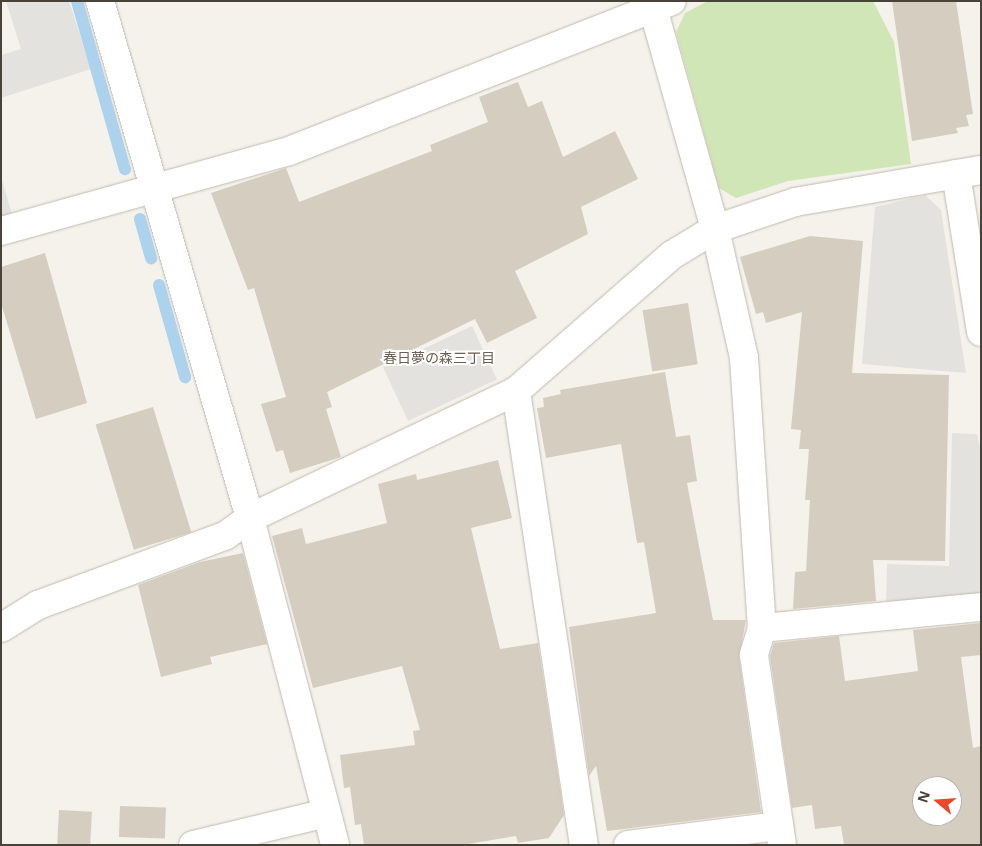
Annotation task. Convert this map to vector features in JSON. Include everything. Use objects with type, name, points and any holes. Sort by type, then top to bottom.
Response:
[{"type":"street","points":[[100,1],[250,518],[334,845]]},
{"type":"street","points":[[1,231],[155,191],[289,151],[659,4],[715,229],[744,358],[762,628],[754,655],[781,835],[628,845]]},
{"type":"street","points":[[1,628],[38,605],[225,536],[250,518],[516,391],[672,255],[715,229],[795,202],[968,172],[981,332]]},
{"type":"street","points":[[516,391],[584,845]]},
{"type":"street","points":[[762,628],[981,607]]},
{"type":"street","points":[[193,845],[326,812]]},
{"type":"green space","points":[[708,1],[873,1],[894,42],[911,164],[788,181],[736,198],[719,188],[676,32],[685,13]]},
{"type":"shaded area","points":[[6,1],[69,1],[91,69],[1,98],[1,55],[21,49]]},
{"type":"shaded area","points":[[1,177],[12,214],[1,216]]},
{"type":"shaded area","points":[[925,195],[941,210],[966,373],[862,364],[875,207]]},
{"type":"shaded area","points":[[472,326],[497,379],[408,421],[383,367]]},
{"type":"shaded area","points":[[952,433],[977,434],[981,452],[981,597],[886,602],[887,564],[949,566]]},
{"type":"building","points":[[892,1],[956,1],[973,114],[966,115],[969,126],[956,128],[958,133],[912,141]]},
{"type":"building","points":[[518,82],[528,107],[542,101],[563,157],[615,131],[638,179],[581,207],[588,234],[515,271],[537,318],[487,343],[475,319],[327,392],[332,407],[326,409],[341,457],[290,473],[283,450],[276,452],[261,404],[286,397],[254,288],[248,290],[211,193],[286,168],[299,202],[432,151],[430,145],[488,122],[479,97]]},
{"type":"building","points":[[810,236],[863,241],[852,373],[949,375],[945,561],[873,560],[876,601],[793,609],[795,572],[806,571],[810,500],[805,500],[809,449],[799,449],[801,430],[791,429],[802,312],[766,323],[763,312],[756,314],[740,257]]},
{"type":"building","points":[[45,253],[87,403],[36,419],[1,303],[1,267]]},
{"type":"building","points":[[688,303],[698,364],[652,371],[643,310]]},
{"type":"building","points":[[665,372],[676,437],[690,435],[697,481],[687,483],[713,620],[746,620],[739,657],[761,812],[607,831],[596,766],[589,776],[569,627],[656,613],[644,542],[637,543],[621,444],[546,458],[537,408],[544,407],[543,398],[561,394],[560,390]]},
{"type":"building","points":[[153,407],[191,532],[134,550],[96,425]]},
{"type":"building","points":[[498,460],[512,518],[471,528],[500,649],[538,643],[564,815],[549,838],[518,843],[516,836],[462,845],[364,845],[361,824],[355,825],[350,787],[344,788],[340,755],[415,745],[413,731],[420,730],[402,666],[313,688],[272,536],[302,528],[306,544],[387,523],[378,484],[416,474],[417,480]]},
{"type":"building","points":[[243,553],[267,644],[210,657],[212,664],[161,677],[138,585],[200,562]]},
{"type":"building","points":[[981,623],[981,655],[961,657],[973,748],[981,746],[981,845],[844,845],[841,826],[815,829],[812,805],[792,808],[770,656],[774,643],[839,636],[845,681],[918,671],[913,630]]},
{"type":"building","points":[[120,806],[166,808],[165,839],[119,837]]},
{"type":"building","points":[[59,810],[92,812],[90,845],[57,845]]},
{"type":"waterway","points":[[77,1],[125,169]]},
{"type":"waterway","points":[[140,219],[151,258]]},
{"type":"waterway","points":[[159,285],[185,377]]},
{"type":"district","name":"春日夢の森三丁目","points":[[439,358]]}]
